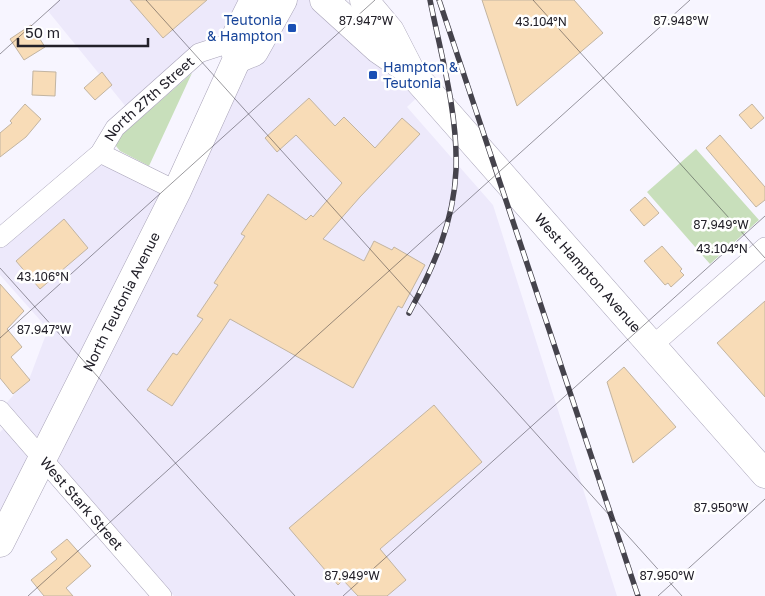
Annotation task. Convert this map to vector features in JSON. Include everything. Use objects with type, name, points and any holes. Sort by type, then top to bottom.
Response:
[{"type":"main road","name":"North Teutonia Avenue","points":[[0,543],[177,191],[254,0]]},
{"type":"main road","points":[[235,51],[254,52],[283,0]]},
{"type":"main road","name":"West Hampton Avenue","points":[[324,0],[378,49],[411,72],[765,474]]},
{"type":"main road","name":"West Hampton Avenue","points":[[364,0],[390,30],[411,72]]},
{"type":"main road","points":[[380,0],[390,30]]},
{"type":"street","name":"North 27th Street","points":[[0,238],[100,153],[115,128],[199,53],[235,51]]},
{"type":"street","name":"North 27th Street","points":[[100,153],[177,191]]},
{"type":"street","points":[[652,346],[765,247]]},
{"type":"street","name":"West Stark Street","points":[[0,410],[162,596]]},
{"type":"shaded area","points":[[59,0],[324,0],[426,89],[407,107],[493,205],[617,596],[174,596],[104,515],[42,458],[0,543],[0,432],[10,422],[0,410],[30,377],[48,329],[0,275],[0,238],[100,153],[177,191],[239,50],[207,49],[131,113],[48,11]]},
{"type":"green space","points":[[192,73],[149,166],[120,151],[116,146],[117,139]]},
{"type":"green space","points":[[696,149],[759,220],[710,264],[647,192]]},
{"type":"building","points":[[130,0],[207,0],[163,38]]},
{"type":"building","points":[[482,0],[574,0],[603,33],[517,106]]},
{"type":"building","points":[[31,25],[45,47],[24,60],[10,39]]},
{"type":"building","points":[[33,71],[56,72],[55,96],[32,95]]},
{"type":"building","points":[[102,72],[112,85],[95,100],[84,88]]},
{"type":"building","points":[[309,98],[335,126],[344,117],[375,148],[402,118],[420,134],[323,239],[364,261],[374,241],[392,250],[394,247],[425,265],[402,308],[398,306],[353,388],[230,319],[172,406],[147,390],[173,353],[177,355],[203,319],[197,316],[218,285],[214,283],[245,236],[241,234],[268,194],[306,220],[311,215],[313,217],[342,183],[296,135],[277,152],[265,138]]},
{"type":"building","points":[[25,104],[41,119],[26,137],[0,157],[0,133],[12,123],[10,121]]},
{"type":"building","points":[[752,104],[764,118],[751,129],[739,115]]},
{"type":"building","points":[[720,135],[765,187],[765,200],[756,207],[706,148]]},
{"type":"building","points":[[645,197],[659,213],[644,226],[630,210]]},
{"type":"building","points":[[64,219],[88,248],[40,289],[16,261]]},
{"type":"building","points":[[662,246],[682,269],[680,271],[684,275],[671,287],[668,283],[665,285],[644,261]]},
{"type":"building","points":[[0,284],[24,311],[7,329],[22,347],[11,357],[30,380],[13,394],[0,378]]},
{"type":"building","points":[[765,301],[765,397],[717,343]]},
{"type":"building","points":[[624,367],[676,427],[633,463],[607,382]]},
{"type":"building","points":[[434,405],[482,462],[380,549],[406,580],[387,596],[358,596],[343,580],[338,585],[289,528]]},
{"type":"building","points":[[67,539],[91,566],[66,588],[73,596],[44,596],[31,580],[57,559],[51,552]]},
{"type":"railway","points":[[409,313],[434,262],[447,226],[456,170],[452,106],[430,0]]},
{"type":"railway","points":[[439,0],[638,596]]},
{"type":"place","name":"Teutonia & Hampton","points":[[292,28]]},
{"type":"place","name":"Hampton & Teutonia","points":[[373,75]]}]
